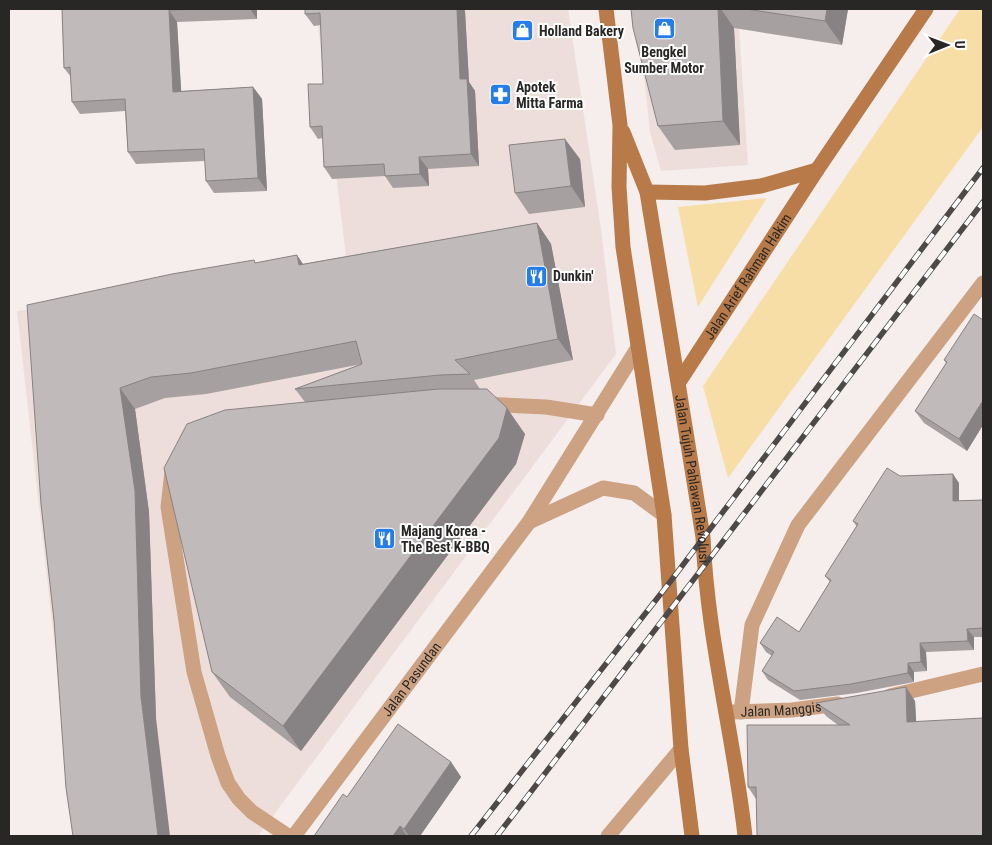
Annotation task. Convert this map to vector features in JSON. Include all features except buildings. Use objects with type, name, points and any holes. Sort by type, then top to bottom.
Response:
[{"type":"main road","name":"Jalan Tujuh Pahlawan Revolusi","points":[[606,9],[620,125],[619,187],[623,247],[637,350],[664,515],[681,749],[692,836]]},
{"type":"main road","name":"Jalan Arief Rahman Hakim","points":[[679,382],[817,170],[926,9]]},
{"type":"main road","name":"Jalan Tujuh Pahlawan Revolusi","points":[[620,125],[647,192],[703,537],[704,565],[725,712],[740,790],[744,836]]},
{"type":"main road","points":[[647,192],[704,193],[761,186],[817,170]]},
{"type":"street","points":[[742,712],[752,625],[798,525],[983,283]]},
{"type":"street","name":"Jalan Pasundan","points":[[294,836],[529,522],[598,415],[637,350]]},
{"type":"street","points":[[465,404],[495,403],[546,407],[598,415]]},
{"type":"street","points":[[174,459],[168,507],[194,672],[218,756],[228,783],[239,799],[252,812],[288,836]]},
{"type":"street","name":"Jalan Pasundan","points":[[529,522],[603,488],[634,493],[664,515]]},
{"type":"street","points":[[874,699],[983,674]]},
{"type":"street","name":"Jalan Manggis","points":[[725,712],[792,710],[856,702]]},
{"type":"street","points":[[608,836],[681,749]]},
{"type":"shaded area","points":[[316,9],[568,9],[601,229],[616,354],[258,836],[76,836],[17,311],[347,265]]},
{"type":"shaded area","points":[[637,9],[739,26],[748,165],[661,171],[650,132]]},
{"type":"shaded area","points":[[960,9],[983,9],[983,127],[728,478],[703,386]]},
{"type":"shaded area","points":[[767,198],[698,307],[678,207]]},
{"type":"railway","points":[[471,836],[670,582],[983,168]]},
{"type":"railway","points":[[497,836],[983,202]]},
{"type":"place","name":"Bengkel Sumber Motor","points":[[664,29]]},
{"type":"place","name":"Holland Bakery","points":[[523,31]]},
{"type":"place","name":"Apotek Mitta Farma","points":[[500,95]]},
{"type":"place","name":"Dunkin'","points":[[537,276]]},
{"type":"place","name":"Majang Korea - The Best K-BBQ","points":[[385,539]]}]
